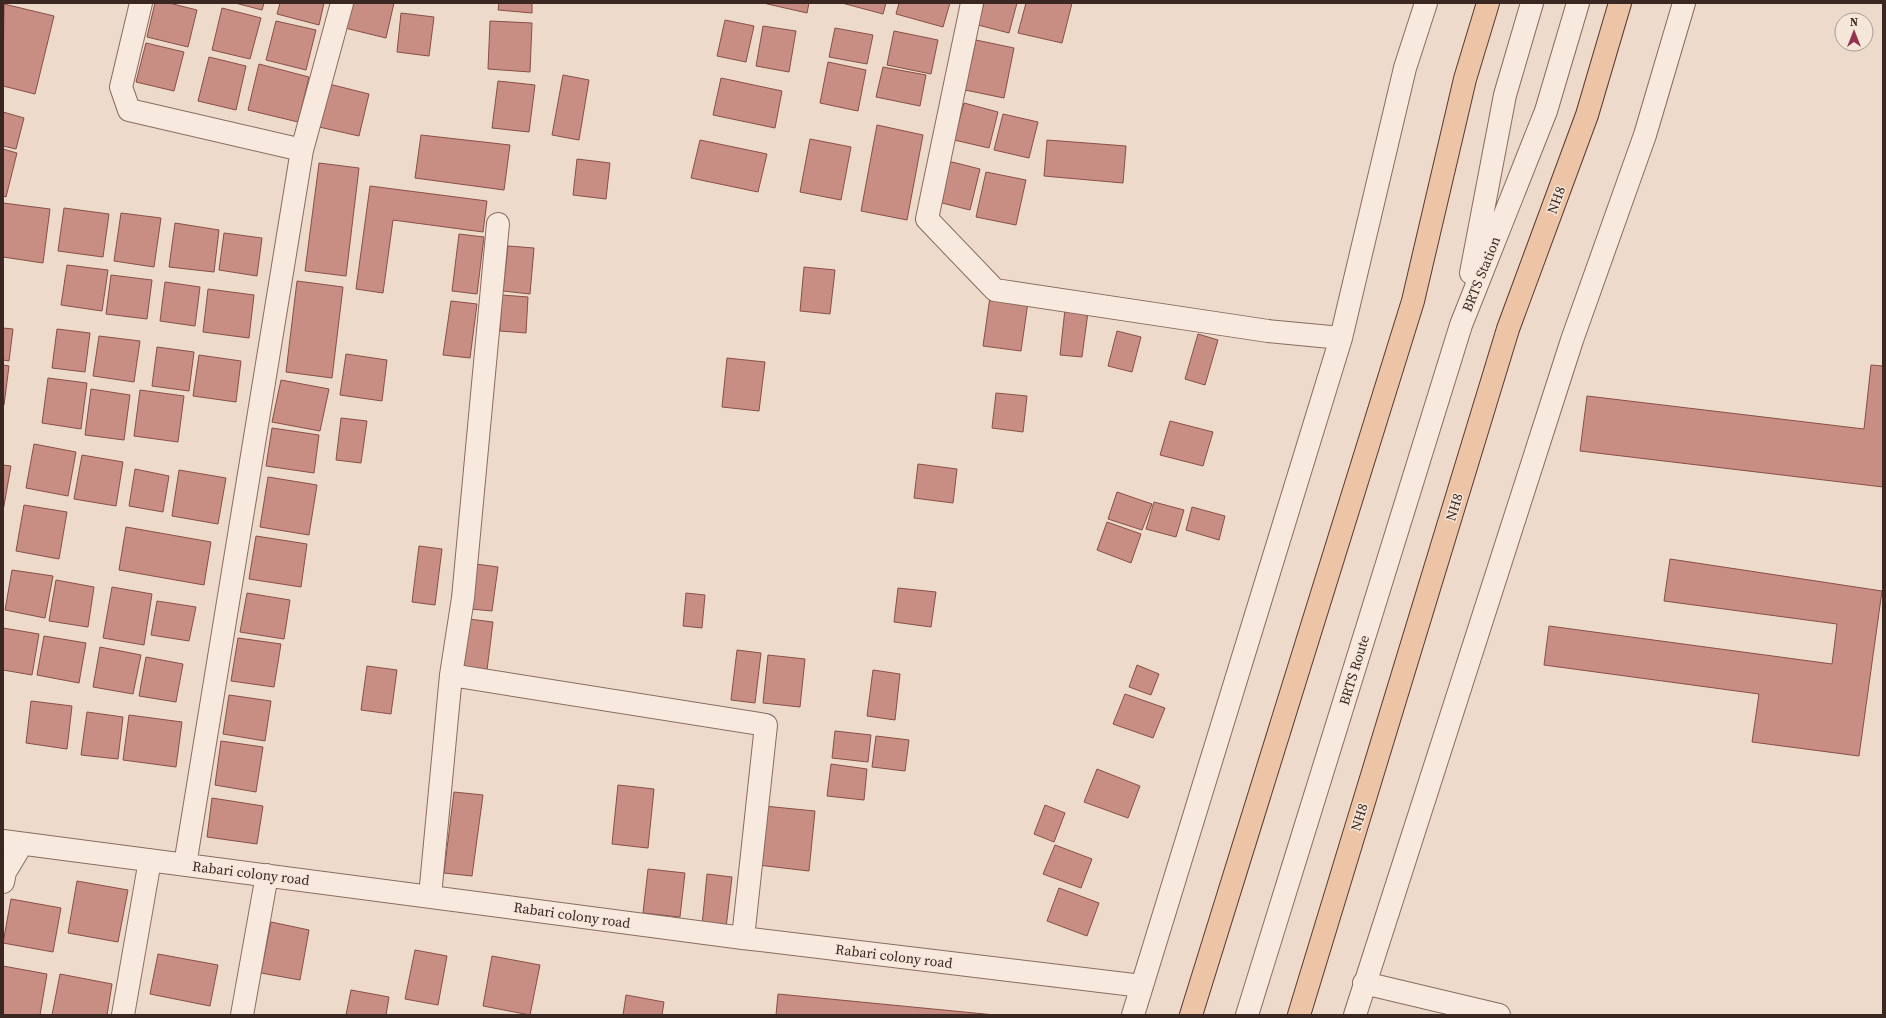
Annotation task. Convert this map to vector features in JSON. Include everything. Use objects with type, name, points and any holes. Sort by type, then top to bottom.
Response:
[{"type":"main road","points":[[1191,1015],[1413,301],[1465,79],[1488,3]]},
{"type":"main road","name":"NH8","points":[[1299,1015],[1508,329],[1587,115],[1620,3]]},
{"type":"street","points":[[141,3],[121,87],[129,110],[302,150]]},
{"type":"street","points":[[185,865],[302,150],[342,3]]},
{"type":"street","points":[[972,3],[927,219],[995,290],[1268,330],[1341,338]]},
{"type":"street","points":[[1133,1015],[1341,338],[1405,68],[1426,3]]},
{"type":"street","name":"BRTS Station","points":[[1461,325],[1505,95],[1532,3]]},
{"type":"street","name":"BRTS Station","points":[[1461,325],[1546,111],[1578,3]]},
{"type":"street","points":[[1355,1015],[1364,983],[1572,340],[1646,135],[1684,3]]},
{"type":"street","points":[[430,896],[451,675],[463,598],[498,224]]},
{"type":"street","name":"BRTS Route","points":[[1247,1015],[1461,325]]},
{"type":"street","points":[[451,675],[766,725],[743,938]]},
{"type":"street","points":[[3,882],[13,843]]},
{"type":"street","name":"Rabari colony road","points":[[13,843],[430,896],[743,938],[1142,986]]},
{"type":"street","points":[[123,1015],[150,860]]},
{"type":"street","points":[[242,1015],[267,875]]},
{"type":"street","points":[[1364,983],[1499,1015]]},
{"type":"building","points":[[155,3],[169,3],[197,10],[188,47],[147,37]]},
{"type":"building","points":[[235,3],[264,3],[262,10]]},
{"type":"building","points":[[280,3],[324,3],[319,25],[277,14]]},
{"type":"building","points":[[351,3],[394,3],[386,38],[345,28]]},
{"type":"building","points":[[499,3],[532,3],[532,13],[498,10]]},
{"type":"building","points":[[763,3],[809,3],[807,13]]},
{"type":"building","points":[[842,3],[886,3],[883,14]]},
{"type":"building","points":[[899,3],[950,3],[943,27],[896,14]]},
{"type":"building","points":[[984,3],[1017,3],[1009,33],[978,25]]},
{"type":"building","points":[[1026,3],[1072,3],[1062,43],[1018,33]]},
{"type":"building","points":[[4,4],[54,16],[35,94],[3,86]]},
{"type":"building","points":[[222,8],[261,18],[250,59],[212,50]]},
{"type":"building","points":[[401,13],[434,17],[429,56],[397,52]]},
{"type":"building","points":[[725,20],[754,26],[746,62],[717,56]]},
{"type":"building","points":[[276,21],[316,30],[306,70],[266,60]]},
{"type":"building","points":[[490,21],[532,23],[530,72],[488,69]]},
{"type":"building","points":[[763,26],[796,31],[789,72],[756,66]]},
{"type":"building","points":[[835,28],[873,35],[867,64],[829,57]]},
{"type":"building","points":[[894,31],[938,40],[931,74],[887,65]]},
{"type":"building","points":[[976,40],[1014,48],[1004,98],[965,90]]},
{"type":"building","points":[[146,43],[184,52],[174,91],[136,82]]},
{"type":"building","points":[[209,57],[246,66],[236,110],[198,101]]},
{"type":"building","points":[[828,62],[866,70],[858,111],[820,103]]},
{"type":"building","points":[[259,64],[309,77],[298,122],[248,110]]},
{"type":"building","points":[[883,67],[926,75],[920,106],[876,97]]},
{"type":"building","points":[[563,75],[589,80],[579,140],[552,135]]},
{"type":"building","points":[[721,78],[782,91],[775,128],[713,115]]},
{"type":"building","points":[[498,81],[535,85],[529,132],[492,128]]},
{"type":"building","points":[[329,84],[369,94],[359,136],[319,127]]},
{"type":"building","points":[[964,103],[998,112],[989,148],[954,140]]},
{"type":"building","points":[[3,112],[24,118],[16,149],[3,146]]},
{"type":"building","points":[[1003,114],[1038,122],[1029,158],[994,150]]},
{"type":"building","points":[[877,125],[923,135],[907,220],[861,211]]},
{"type":"building","points":[[421,135],[510,145],[504,190],[415,178]]},
{"type":"building","points":[[810,139],[851,147],[841,200],[800,192]]},
{"type":"building","points":[[700,140],[767,154],[758,192],[691,178]]},
{"type":"building","points":[[1047,140],[1126,146],[1123,183],[1044,176]]},
{"type":"building","points":[[3,149],[17,153],[6,197],[3,196]]},
{"type":"building","points":[[577,159],[610,163],[606,199],[573,195]]},
{"type":"building","points":[[948,161],[980,169],[970,210],[938,202]]},
{"type":"building","points":[[319,163],[359,168],[346,276],[305,271]]},
{"type":"building","points":[[986,172],[1026,180],[1016,225],[976,217]]},
{"type":"building","points":[[370,186],[487,201],[483,232],[393,220],[383,293],[356,289]]},
{"type":"building","points":[[3,203],[50,209],[43,263],[3,257]]},
{"type":"building","points":[[64,208],[109,214],[103,257],[58,251]]},
{"type":"building","points":[[121,213],[161,218],[154,267],[114,261]]},
{"type":"building","points":[[175,223],[219,230],[214,272],[169,267]]},
{"type":"building","points":[[224,233],[262,238],[257,276],[219,270]]},
{"type":"building","points":[[459,234],[484,237],[477,294],[452,291]]},
{"type":"building","points":[[508,246],[534,248],[530,294],[503,291]]},
{"type":"building","points":[[67,265],[108,270],[102,311],[61,305]]},
{"type":"building","points":[[804,267],[835,270],[830,314],[800,311]]},
{"type":"building","points":[[111,275],[152,280],[147,319],[106,314]]},
{"type":"building","points":[[297,281],[343,287],[332,378],[286,372]]},
{"type":"building","points":[[165,282],[200,287],[195,326],[160,321]]},
{"type":"building","points":[[208,289],[254,295],[249,338],[203,332]]},
{"type":"building","points":[[502,295],[528,297],[526,333],[500,331]]},
{"type":"building","points":[[990,297],[1028,302],[1021,351],[983,346]]},
{"type":"building","points":[[451,301],[477,304],[470,358],[443,355]]},
{"type":"building","points":[[1065,309],[1088,312],[1082,357],[1060,355]]},
{"type":"building","points":[[3,328],[13,329],[9,361],[3,360]]},
{"type":"building","points":[[57,329],[90,333],[85,372],[52,368]]},
{"type":"building","points":[[1117,331],[1141,337],[1132,372],[1108,366]]},
{"type":"building","points":[[1198,334],[1218,340],[1205,385],[1185,379]]},
{"type":"building","points":[[99,336],[140,341],[134,382],[93,376]]},
{"type":"building","points":[[157,347],[194,352],[189,391],[152,386]]},
{"type":"building","points":[[346,354],[387,360],[382,401],[340,395]]},
{"type":"building","points":[[199,355],[241,361],[236,402],[193,396]]},
{"type":"building","points":[[727,358],[765,362],[759,411],[722,407]]},
{"type":"building","points":[[3,365],[9,366],[4,405],[3,405]]},
{"type":"building","points":[[1871,365],[1883,366],[1883,487],[1580,451],[1587,396],[1864,429]]},
{"type":"building","points":[[48,378],[87,383],[81,429],[42,423]]},
{"type":"building","points":[[281,380],[329,389],[320,431],[272,422]]},
{"type":"building","points":[[91,389],[130,395],[124,440],[85,435]]},
{"type":"building","points":[[140,390],[184,396],[178,442],[134,436]]},
{"type":"building","points":[[996,393],[1027,396],[1023,432],[992,428]]},
{"type":"building","points":[[341,418],[367,421],[361,463],[336,460]]},
{"type":"building","points":[[1170,421],[1213,432],[1203,466],[1160,455]]},
{"type":"building","points":[[272,428],[319,435],[314,473],[266,466]]},
{"type":"building","points":[[34,444],[76,452],[68,496],[26,488]]},
{"type":"building","points":[[82,455],[123,462],[116,506],[74,499]]},
{"type":"building","points":[[918,464],[957,469],[953,503],[914,498]]},
{"type":"building","points":[[3,465],[11,466],[3,511]]},
{"type":"building","points":[[135,469],[169,476],[163,512],[129,506]]},
{"type":"building","points":[[179,470],[226,478],[218,524],[172,516]]},
{"type":"building","points":[[268,477],[317,485],[309,535],[260,527]]},
{"type":"building","points":[[1117,492],[1152,504],[1142,530],[1108,519]]},
{"type":"building","points":[[1154,502],[1184,510],[1176,537],[1146,529]]},
{"type":"building","points":[[24,505],[67,512],[59,559],[16,551]]},
{"type":"building","points":[[1192,507],[1225,516],[1219,540],[1186,530]]},
{"type":"building","points":[[1107,522],[1141,534],[1131,563],[1097,550]]},
{"type":"building","points":[[126,527],[211,542],[204,585],[119,570]]},
{"type":"building","points":[[256,536],[307,544],[301,587],[249,579]]},
{"type":"building","points":[[419,546],[442,549],[435,605],[412,602]]},
{"type":"building","points":[[1670,559],[1882,591],[1859,756],[1752,742],[1759,694],[1544,665],[1549,626],[1832,664],[1837,624],[1664,601]]},
{"type":"building","points":[[476,564],[498,567],[492,611],[471,609]]},
{"type":"building","points":[[12,570],[53,576],[45,618],[5,610]]},
{"type":"building","points":[[56,580],[94,587],[88,627],[49,621]]},
{"type":"building","points":[[112,587],[152,594],[144,645],[103,638]]},
{"type":"building","points":[[898,588],[936,592],[931,627],[894,622]]},
{"type":"building","points":[[247,593],[290,600],[284,639],[240,632]]},
{"type":"building","points":[[686,593],[705,595],[702,628],[683,626]]},
{"type":"building","points":[[157,601],[196,607],[189,641],[151,635]]},
{"type":"building","points":[[469,619],[493,622],[487,670],[463,668]]},
{"type":"building","points":[[3,628],[39,634],[32,675],[3,670]]},
{"type":"building","points":[[44,636],[86,643],[79,683],[37,675]]},
{"type":"building","points":[[238,638],[281,644],[274,687],[231,681]]},
{"type":"building","points":[[100,647],[141,655],[133,694],[93,687]]},
{"type":"building","points":[[737,650],[761,653],[755,703],[731,700]]},
{"type":"building","points":[[768,655],[805,659],[800,707],[763,703]]},
{"type":"building","points":[[146,657],[183,664],[176,702],[139,696]]},
{"type":"building","points":[[1137,665],[1159,674],[1151,695],[1129,687]]},
{"type":"building","points":[[367,666],[397,670],[391,714],[361,710]]},
{"type":"building","points":[[873,670],[900,674],[895,720],[867,716]]},
{"type":"building","points":[[1125,694],[1165,708],[1153,738],[1113,724]]},
{"type":"building","points":[[229,695],[271,701],[265,741],[223,734]]},
{"type":"building","points":[[31,701],[72,706],[67,749],[26,743]]},
{"type":"building","points":[[87,712],[123,717],[118,759],[81,755]]},
{"type":"building","points":[[129,715],[182,722],[176,767],[123,760]]},
{"type":"building","points":[[835,731],[871,735],[868,762],[832,758]]},
{"type":"building","points":[[876,736],[909,740],[905,771],[872,767]]},
{"type":"building","points":[[221,741],[263,747],[256,792],[215,785]]},
{"type":"building","points":[[831,764],[867,769],[864,800],[827,796]]},
{"type":"building","points":[[1097,769],[1140,786],[1128,818],[1084,802]]},
{"type":"building","points":[[618,785],[654,789],[648,848],[612,844]]},
{"type":"building","points":[[454,792],[483,795],[472,876],[444,873]]},
{"type":"building","points":[[212,798],[263,806],[257,844],[207,837]]},
{"type":"building","points":[[1045,805],[1065,813],[1054,842],[1034,834]]},
{"type":"building","points":[[764,806],[815,811],[809,871],[758,865]]},
{"type":"building","points":[[1055,845],[1092,859],[1081,888],[1043,874]]},
{"type":"building","points":[[648,869],[685,873],[680,917],[643,913]]},
{"type":"building","points":[[707,874],[732,877],[726,928],[702,925]]},
{"type":"building","points":[[77,881],[128,890],[118,942],[68,933]]},
{"type":"building","points":[[1059,888],[1099,903],[1087,936],[1047,921]]},
{"type":"building","points":[[11,899],[61,908],[53,952],[3,943]]},
{"type":"building","points":[[271,922],[309,930],[300,980],[261,973]]},
{"type":"building","points":[[415,950],[447,956],[438,1005],[405,999]]},
{"type":"building","points":[[158,954],[218,965],[210,1006],[150,994]]},
{"type":"building","points":[[492,956],[540,965],[530,1015],[483,1006]]},
{"type":"building","points":[[3,966],[47,974],[40,1015],[3,1015]]},
{"type":"building","points":[[60,974],[112,984],[107,1015],[52,1015]]},
{"type":"building","points":[[351,990],[389,997],[386,1015],[346,1015]]},
{"type":"building","points":[[778,994],[995,1015],[776,1015]]},
{"type":"building","points":[[626,995],[664,1002],[662,1015],[623,1015]]}]
